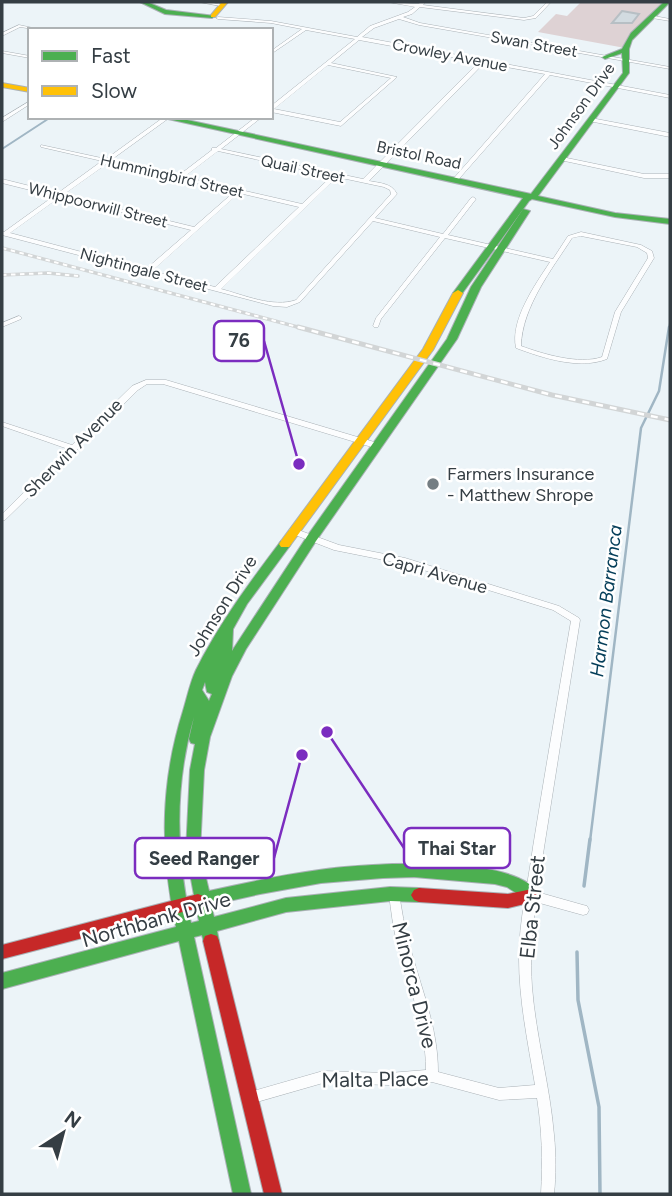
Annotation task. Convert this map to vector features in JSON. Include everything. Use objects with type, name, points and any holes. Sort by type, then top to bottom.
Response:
[{"type":"main road","points":[[142,2],[165,12],[216,16]]},
{"type":"main road","name":"Johnson Drive","points":[[242,1194],[178,907],[172,850],[173,790],[184,729],[201,673],[228,623],[428,350],[464,281],[516,230],[534,201],[534,196],[617,86],[628,69],[626,55],[635,32],[667,2]]},
{"type":"main road","points":[[606,57],[626,55]]},
{"type":"main road","points":[[2,85],[28,90]]},
{"type":"main road","name":"Bristol Road","points":[[169,119],[615,215],[670,222]]},
{"type":"main road","name":"Johnson Drive","points":[[273,1194],[207,925],[194,852],[197,770],[203,737],[219,692],[241,646],[312,538],[452,339],[496,248],[526,199],[534,196]]},
{"type":"main road","points":[[516,230],[544,205],[615,215]]},
{"type":"main road","points":[[219,692],[212,688],[211,681],[226,650],[228,623]]},
{"type":"main road","points":[[196,691],[204,703],[196,733],[197,770]]},
{"type":"main road","name":"Northbank Drive","points":[[2,953],[274,882],[320,874],[405,869],[463,873],[509,881],[532,896]]},
{"type":"main road","name":"Northbank Drive","points":[[2,981],[285,905],[394,894],[508,901],[532,896]]},
{"type":"street","name":"Crowley Avenue","points":[[201,2],[216,16],[306,28],[670,96]]},
{"type":"street","points":[[390,2],[478,10],[524,19],[534,17],[550,2]]},
{"type":"street","points":[[273,107],[378,24],[398,17],[424,2]]},
{"type":"street","name":"Swan Street","points":[[398,17],[419,24],[606,57]]},
{"type":"street","points":[[654,17],[670,20]]},
{"type":"street","points":[[2,35],[19,26],[28,28]]},
{"type":"street","points":[[273,53],[306,28]]},
{"type":"street","points":[[2,52],[28,57]]},
{"type":"street","points":[[626,55],[670,68]]},
{"type":"street","points":[[363,182],[483,61]]},
{"type":"street","points":[[273,109],[341,124],[395,76],[328,64]]},
{"type":"street","points":[[456,179],[549,73]]},
{"type":"street","points":[[2,120],[28,103]]},
{"type":"street","points":[[3,233],[163,119]]},
{"type":"street","points":[[179,178],[257,119]]},
{"type":"street","points":[[591,120],[670,135]]},
{"type":"street","name":"Hummingbird Street","points":[[43,146],[302,206]]},
{"type":"street","name":"Quail Street","points":[[214,149],[392,189],[394,194],[371,219]]},
{"type":"street","points":[[562,159],[644,176],[670,176]]},
{"type":"street","points":[[217,289],[335,176]]},
{"type":"street","name":"Whippoorwill Street","points":[[2,181],[194,229]]},
{"type":"street","points":[[148,271],[238,191]]},
{"type":"street","points":[[376,326],[378,319],[473,199]]},
{"type":"street","points":[[371,219],[555,261]]},
{"type":"street","name":"Nightingale Street","points":[[3,233],[287,305],[298,301],[371,219]]},
{"type":"street","points":[[575,235],[647,250],[651,258],[618,312],[605,358],[600,361],[593,363],[544,355],[518,347],[516,338],[534,293],[555,261],[575,235]]},
{"type":"street","points":[[2,326],[19,318]]},
{"type":"street","name":"Sherwin Avenue","points":[[2,518],[135,388],[146,382],[163,382],[361,441]]},
{"type":"street","points":[[2,424],[74,448]]},
{"type":"street","points":[[361,441],[378,446]]},
{"type":"street","name":"Capri Avenue","points":[[293,531],[347,551],[405,562],[556,608],[576,620]]},
{"type":"street","name":"Elba Street","points":[[548,1194],[550,1171],[542,1091],[527,1001],[525,958],[532,896],[576,620]]},
{"type":"street","name":"Minorca Drive","points":[[394,894],[402,940],[429,1025],[433,1053],[432,1076]]},
{"type":"street","points":[[532,896],[583,910]]},
{"type":"street","name":"Malta Place","points":[[250,1098],[323,1077],[389,1079],[432,1076],[499,1094],[542,1091]]},
{"type":"shaded area","points":[[581,2],[667,2],[625,48],[538,32],[556,14],[567,16]]},
{"type":"building","points":[[622,11],[639,14],[632,23],[612,23]]},
{"type":"waterway","points":[[2,149],[48,119]]},
{"type":"waterway","name":"Harmon Barranca","points":[[669,329],[670,323]]},
{"type":"waterway","name":"Harmon Barranca","points":[[590,841],[641,428],[659,391],[669,327]]},
{"type":"waterway","name":"Harmon Barranca","points":[[584,886],[590,839]]},
{"type":"waterway","name":"Harmon Barranca","points":[[577,952],[578,1000],[599,1107],[600,1194]]},
{"type":"railway","points":[[2,248],[305,329]]},
{"type":"railway","points":[[2,275],[48,273],[78,276]]},
{"type":"railway","points":[[298,327],[552,395],[670,420]]},
{"type":"traffic: fast","points":[[143,2],[165,12],[212,16]]},
{"type":"traffic: fast","points":[[458,293],[526,199],[534,196],[544,184],[626,73],[625,49],[629,40],[667,2]]},
{"type":"traffic: fast","points":[[605,57],[625,50]]},
{"type":"traffic: fast","points":[[171,119],[615,215],[670,222]]},
{"type":"traffic: fast","points":[[211,941],[193,852],[197,770],[203,737],[225,676],[241,646],[312,538],[452,339],[476,287],[526,211]]},
{"type":"traffic: fast","points":[[242,1194],[176,891],[171,829],[172,790],[184,728],[201,673],[243,601],[285,544]]},
{"type":"traffic: fast","points":[[219,692],[212,688],[211,681],[226,650],[228,631]]},
{"type":"traffic: fast","points":[[196,691],[204,703],[196,739]]},
{"type":"traffic: fast","points":[[198,901],[321,876],[383,871],[487,875],[510,881],[532,896]]},
{"type":"traffic: fast","points":[[2,981],[286,905],[390,894],[419,895]]},
{"type":"traffic: slow","points":[[213,16],[225,2]]},
{"type":"traffic: slow","points":[[2,85],[28,90]]},
{"type":"traffic: slow","points":[[285,544],[428,350],[458,293]]},
{"type":"traffic: jam","points":[[419,895],[508,901],[532,896]]},
{"type":"traffic: jam","points":[[2,952],[198,901]]},
{"type":"traffic: jam","points":[[211,941],[273,1194]]},
{"type":"place","name":"76","points":[[299,464]]},
{"type":"place","name":"Farmers Insurance - Matthew Shrope","points":[[433,484]]},
{"type":"place","name":"Thai Star","points":[[327,732]]},
{"type":"place","name":"Seed Ranger","points":[[302,755]]}]
